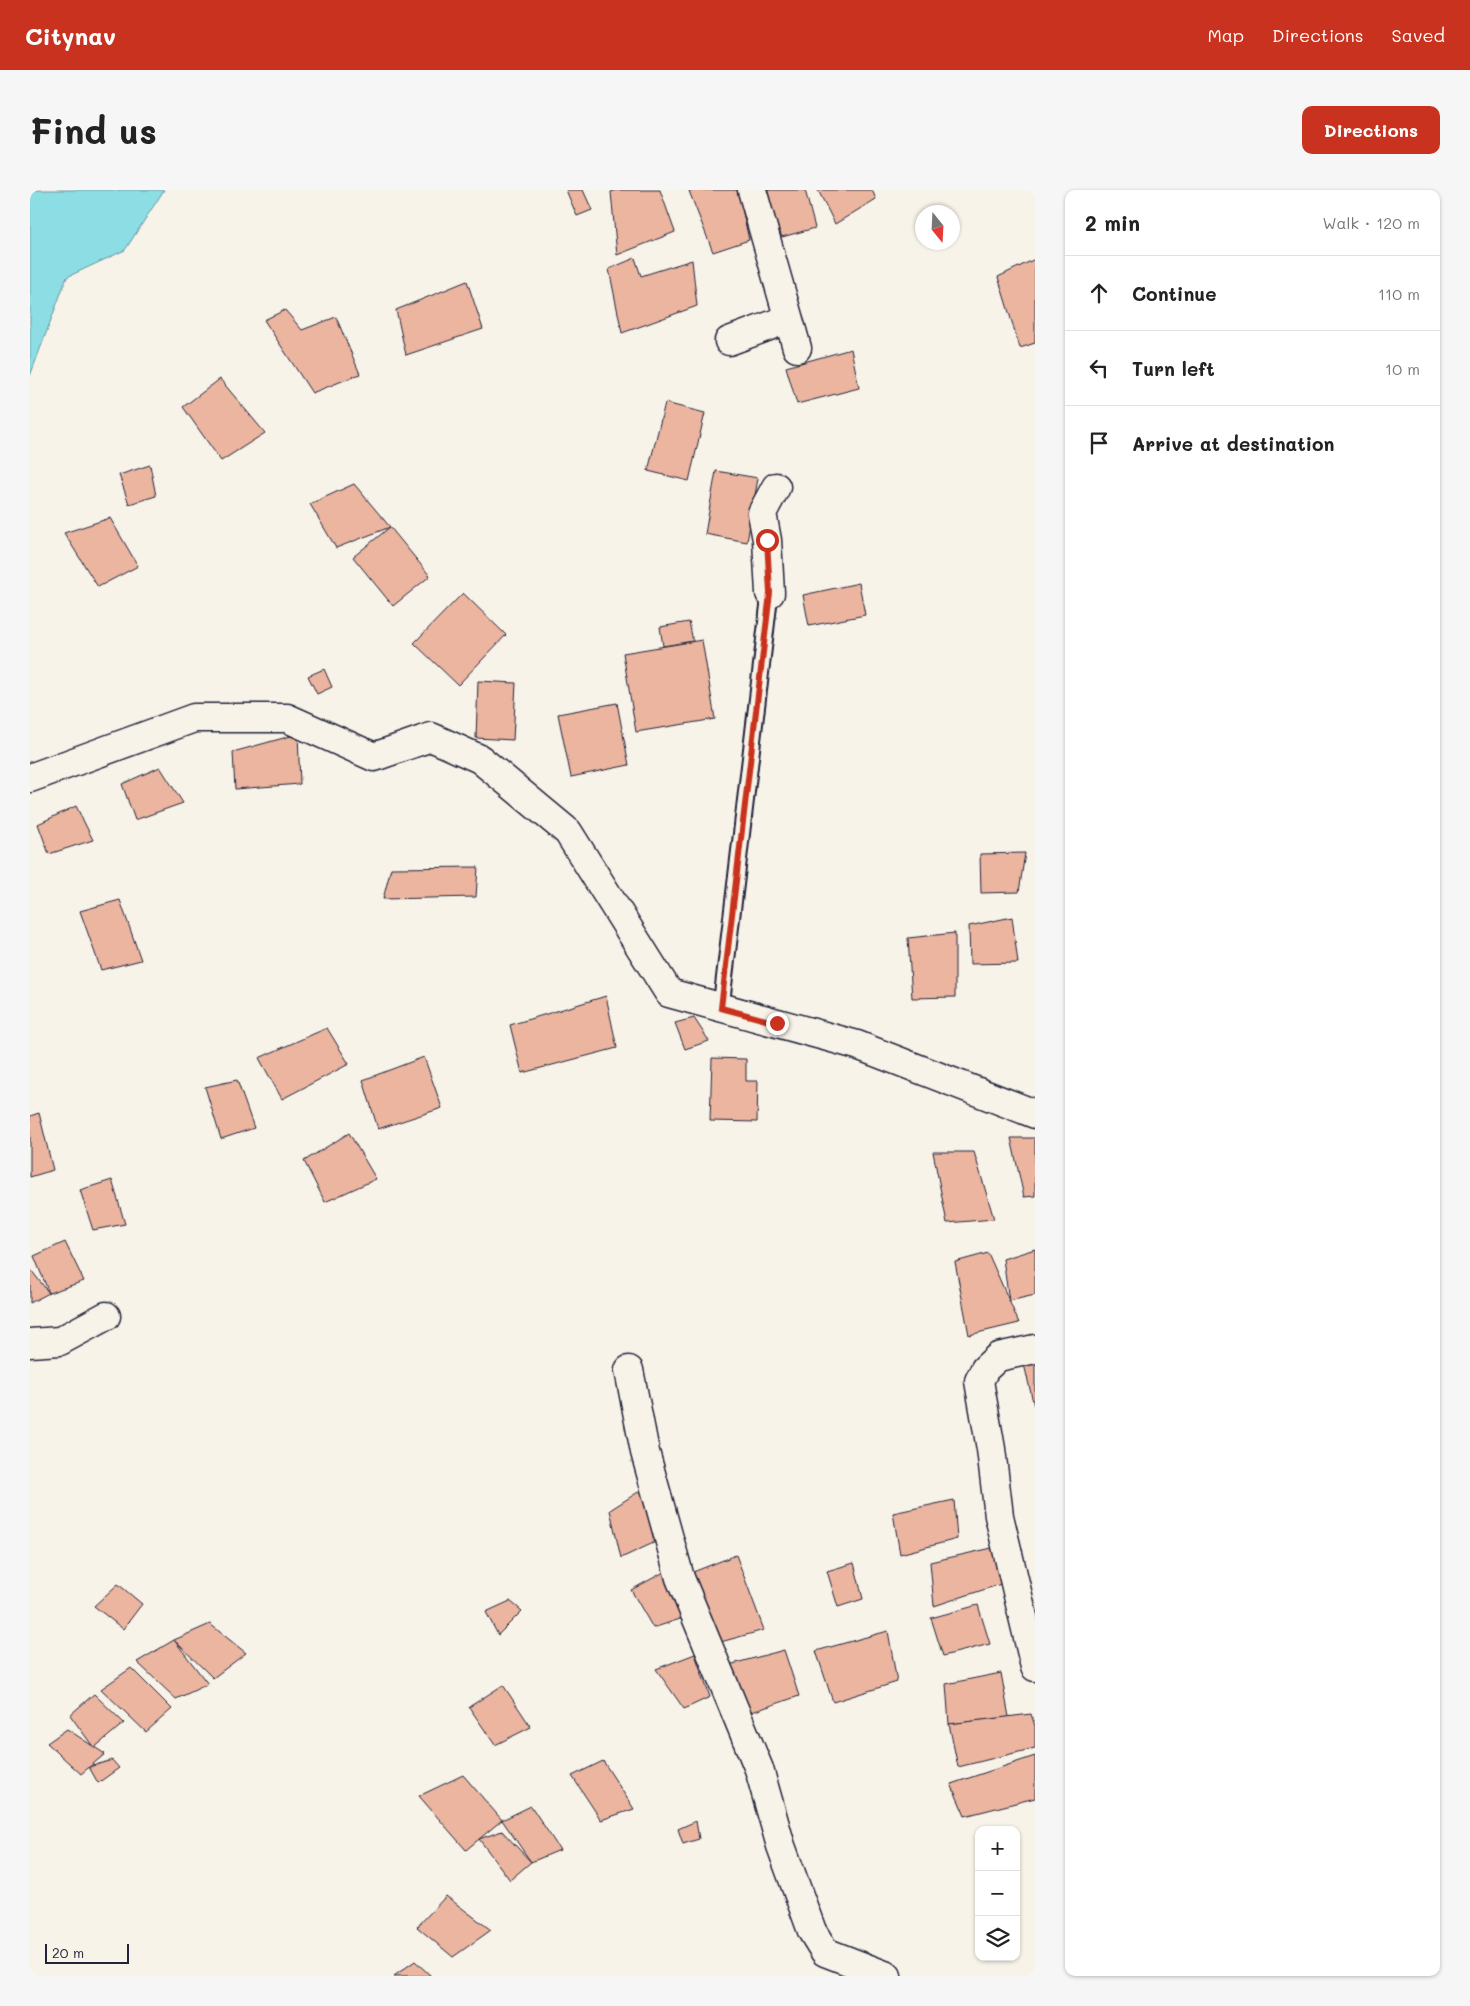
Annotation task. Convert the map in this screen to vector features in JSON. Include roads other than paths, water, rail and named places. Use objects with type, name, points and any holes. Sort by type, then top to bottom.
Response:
[{"type":"street","points":[[752,190],[796,348]]},
{"type":"street","points":[[729,341],[788,320]]},
{"type":"street","points":[[770,593],[767,540],[762,513],[776,487]]},
{"type":"street","points":[[30,778],[194,718],[288,718],[374,757],[431,737],[480,759],[568,832],[670,993],[858,1045],[1035,1114]]},
{"type":"street","points":[[30,1344],[60,1341],[106,1316]]},
{"type":"street","points":[[1035,1349],[998,1357],[985,1369],[979,1381],[991,1449],[999,1516],[1035,1667]]},
{"type":"street","points":[[629,1370],[645,1452],[680,1578],[759,1769],[781,1846],[812,1931],[825,1952],[887,1976]]},
{"type":"lane","points":[[721,1008],[770,593]]},
{"type":"water","points":[[30,190],[164,190],[125,250],[67,277],[30,376]]}]
